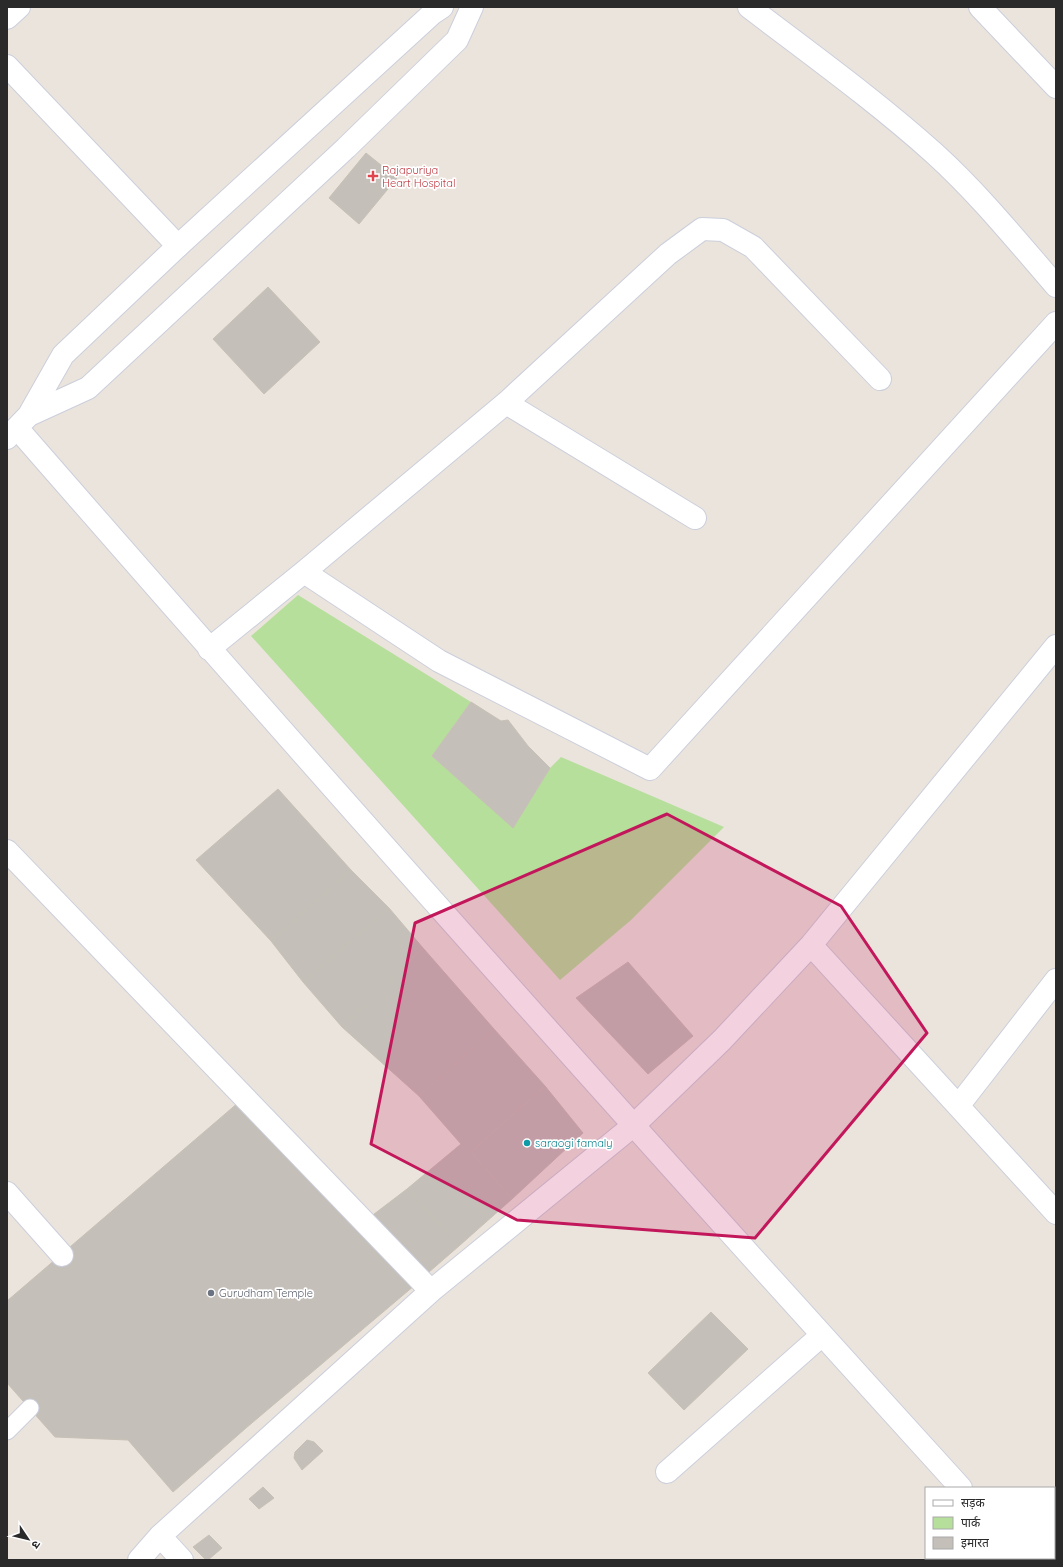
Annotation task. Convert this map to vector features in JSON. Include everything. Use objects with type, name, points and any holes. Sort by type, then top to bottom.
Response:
[{"type":"street","points":[[7,18],[19,7]]},
{"type":"street","points":[[18,427],[63,355],[178,246],[410,34],[442,7]]},
{"type":"street","points":[[18,427],[88,388],[346,148],[456,40],[472,7]]},
{"type":"street","points":[[749,7],[874,103],[935,154],[992,212],[1056,286]]},
{"type":"street","points":[[980,7],[1056,87]]},
{"type":"street","points":[[7,66],[178,246]]},
{"type":"street","points":[[209,649],[304,572],[506,403],[668,254],[702,229],[723,230],[753,247],[880,379]]},
{"type":"street","points":[[304,572],[438,661],[650,770],[1056,323]]},
{"type":"street","points":[[506,403],[695,518]]},
{"type":"street","points":[[18,427],[209,649],[822,1335],[960,1487]]},
{"type":"street","points":[[139,1560],[160,1536],[431,1291],[634,1125],[722,1040],[811,945],[1056,646]]},
{"type":"street","points":[[7,850],[431,1291]]},
{"type":"street","points":[[811,945],[959,1105],[1056,1213]]},
{"type":"street","points":[[959,1105],[1056,980]]},
{"type":"street","points":[[7,1193],[62,1255]]},
{"type":"street","points":[[667,1472],[822,1335]]},
{"type":"street","points":[[160,1536],[182,1560]]},
{"type":"lane","points":[[7,1431],[30,1408]]},
{"type":"highlighted area","points":[[667,814],[841,906],[927,1033],[755,1238],[517,1220],[371,1144],[415,923]]},
{"type":"green space","points":[[298,595],[471,702],[432,756],[513,827],[550,768],[561,757],[724,827],[631,920],[560,980],[251,636]]},
{"type":"building","points":[[366,153],[397,178],[359,224],[329,198]]},
{"type":"building","points":[[268,287],[320,342],[264,394],[213,339]]},
{"type":"building","points":[[471,702],[501,721],[508,720],[528,746],[550,768],[513,828],[432,756]]},
{"type":"building","points":[[278,789],[351,870],[271,941],[196,860]]},
{"type":"building","points":[[351,870],[389,908],[303,982],[271,941]]},
{"type":"building","points":[[389,908],[423,948],[342,1027],[303,982]]},
{"type":"building","points":[[423,948],[494,1029],[419,1096],[342,1027]]},
{"type":"building","points":[[628,962],[693,1036],[648,1074],[576,998]]},
{"type":"building","points":[[494,1029],[545,1086],[471,1152],[512,1199],[459,1246],[407,1189],[461,1144],[419,1096]]},
{"type":"building","name":"saraogi famaly","points":[[545,1086],[583,1133],[512,1199],[471,1152]]},
{"type":"building","name":"Gurudham Temple","points":[[239,1102],[415,1285],[173,1492],[128,1440],[55,1437],[7,1383],[7,1301]]},
{"type":"building","points":[[407,1189],[459,1246],[421,1279],[365,1221]]},
{"type":"building","points":[[711,1312],[748,1349],[684,1410],[648,1373]]},
{"type":"building","points":[[307,1440],[314,1442],[323,1451],[302,1470],[294,1458],[295,1452]]},
{"type":"building","points":[[263,1487],[274,1498],[259,1509],[249,1499]]},
{"type":"building","points":[[209,1535],[222,1548],[206,1560],[193,1547]]},
{"type":"place","name":"Rajapuriya Heart Hospital","points":[[373,176]]},
{"type":"place","name":"saraogi famaly","points":[[527,1143]]},
{"type":"place","name":"Gurudham Temple","points":[[211,1293]]}]
